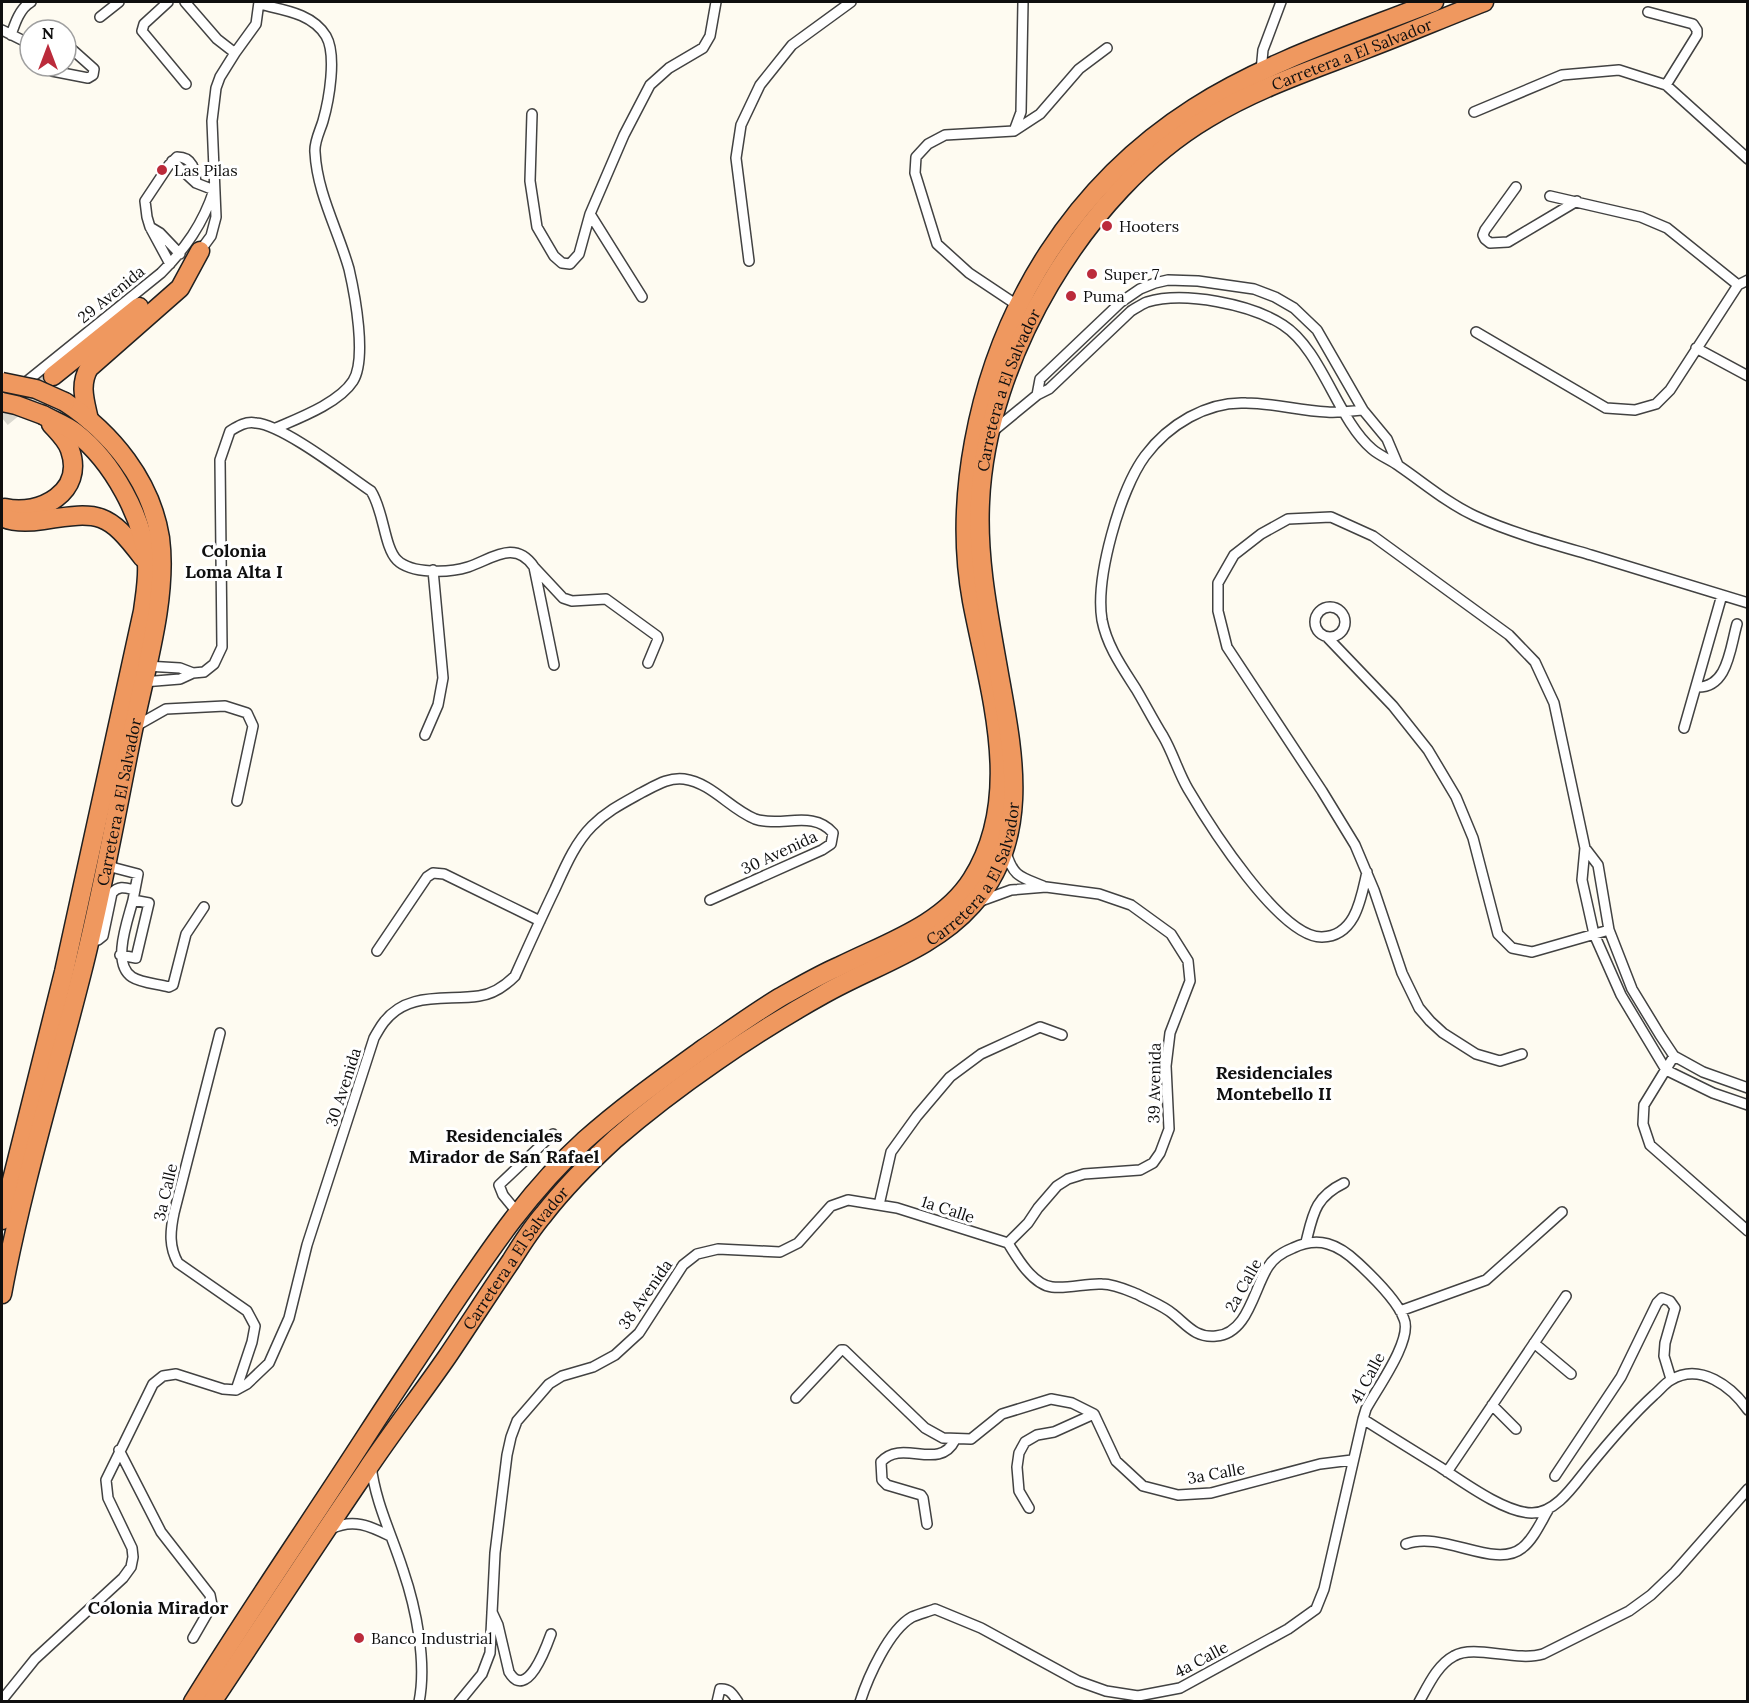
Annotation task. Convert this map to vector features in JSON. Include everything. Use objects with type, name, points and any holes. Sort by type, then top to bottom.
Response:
[{"type":"highway","name":"Carretera a El Salvador","points":[[193,1701],[497,1238],[517,1212],[581,1143],[658,1082],[777,999],[912,932],[954,900],[970,883],[985,855],[993,832],[1000,798],[1001,765],[968,576],[964,535],[966,502],[975,439],[986,388],[1001,343],[1017,304],[1053,246],[1114,171],[1145,144],[1195,108],[1260,72],[1297,55],[1434,2]]},
{"type":"highway","name":"Carretera a El Salvador","points":[[212,1701],[540,1218],[576,1177],[643,1115],[790,1013],[838,985],[895,959],[939,933],[973,904],[990,878],[1005,849],[1015,792],[1013,757],[982,577],[980,503],[988,435],[1009,368],[1043,296],[1079,238],[1117,192],[1172,142],[1208,118],[1270,86],[1484,2]]},
{"type":"highway","points":[[53,376],[167,285],[200,251]]},
{"type":"highway","points":[[89,420],[83,392],[84,380],[89,368],[143,318],[180,288],[200,251]]},
{"type":"highway","points":[[1009,368],[1013,347],[1025,318],[1023,309],[1017,304]]},
{"type":"highway","name":"Carretera a El Salvador","points":[[2,382],[36,389],[64,402],[89,420],[115,444],[140,481],[156,521],[162,581],[145,674],[105,862],[108,888],[90,939],[15,1229],[2,1294]]},
{"type":"highway","name":"Carretera a El Salvador","points":[[2,402],[43,416],[76,433],[90,446],[128,499],[138,522],[147,563],[143,610],[64,972],[2,1220]]},
{"type":"highway","points":[[2,507],[13,509],[37,507],[55,500],[68,486],[73,468],[71,451],[43,416]]},
{"type":"highway","points":[[2,518],[33,522],[80,514],[103,519],[124,533],[147,563]]},
{"type":"highway","points":[[476,1314],[466,1313],[463,1304],[491,1258],[497,1238]]},
{"type":"highway","points":[[423,1392],[423,1377],[450,1338],[446,1329],[437,1329]]},
{"type":"street","points":[[11,35],[21,12],[26,4],[31,2]]},
{"type":"street","points":[[100,17],[119,2]]},
{"type":"street","points":[[168,2],[144,24],[142,31],[186,84]]},
{"type":"street","points":[[185,2],[217,39],[235,53]]},
{"type":"street","points":[[532,114],[530,181],[537,227],[554,256],[562,263],[570,264],[579,254],[590,214],[624,135],[650,85],[669,68],[703,48],[710,36],[716,2]]},
{"type":"street","points":[[749,261],[736,158],[741,125],[760,85],[792,45],[851,2]]},
{"type":"street","points":[[1014,131],[1021,112],[1023,2]]},
{"type":"street","points":[[1260,72],[1263,50],[1281,2]]},
{"type":"street","points":[[259,3],[306,16],[328,38],[332,68],[325,115],[315,144],[315,153],[325,200],[349,270],[360,337],[359,360],[354,380],[342,393],[306,415],[276,428]]},
{"type":"street","name":"29 Avenida","points":[[200,251],[211,237],[216,210],[213,102],[220,77],[256,24],[259,3]]},
{"type":"street","points":[[1647,12],[1693,24],[1697,30],[1697,35],[1666,85]]},
{"type":"street","points":[[2,30],[18,38]]},
{"type":"street","points":[[1017,304],[969,273],[936,244],[915,172],[916,157],[936,138],[945,135],[1014,131],[1040,114],[1079,69],[1107,48]]},
{"type":"street","points":[[78,55],[94,69],[93,75],[88,78],[78,76]]},
{"type":"street","points":[[1474,112],[1562,75],[1619,70],[1666,85],[1748,159]]},
{"type":"street","points":[[170,264],[150,227],[145,201],[177,157],[183,157],[191,162],[195,169],[196,183],[214,190]]},
{"type":"street","points":[[1516,187],[1483,235],[1490,243],[1508,242],[1577,201]]},
{"type":"street","name":"29 Avenida","points":[[2,402],[180,254],[200,224],[214,190]]},
{"type":"street","points":[[1550,196],[1641,217],[1667,228],[1738,285]]},
{"type":"street","points":[[590,214],[642,297]]},
{"type":"street","points":[[150,227],[160,233],[180,254]]},
{"type":"street","points":[[1036,395],[1040,380],[1121,302],[1140,289],[1168,280],[1198,281],[1254,289],[1294,308],[1317,330],[1363,410],[1387,439],[1398,465]]},
{"type":"street","points":[[1476,333],[1606,408],[1635,410],[1656,404],[1670,390],[1738,285],[1748,280]]},
{"type":"street","points":[[1198,281],[1198,300]]},
{"type":"street","points":[[1140,289],[1145,303]]},
{"type":"street","points":[[988,435],[1036,395],[1048,389],[1131,311],[1145,303],[1166,299],[1198,300],[1248,309],[1283,324],[1300,338],[1354,428],[1372,449],[1446,500],[1476,516],[1554,544],[1748,603]]},
{"type":"street","points":[[1108,315],[1117,324]]},
{"type":"street","points":[[1696,348],[1748,376]]},
{"type":"street","points":[[1313,359],[1328,349]]},
{"type":"street","points":[[1363,410],[1329,412],[1244,402],[1205,410],[1173,427],[1144,457],[1131,482],[1105,559],[1101,605],[1102,622],[1115,656],[1163,736],[1187,787],[1222,845],[1266,899],[1293,926],[1307,934],[1321,937],[1335,934],[1355,917],[1367,872]]},
{"type":"street","points":[[145,674],[180,679],[193,673],[204,672],[214,664],[222,647],[220,460],[230,431],[242,424],[255,422],[276,428],[371,491],[378,502],[388,545],[395,558],[405,567],[413,570],[459,569],[503,553],[524,556],[563,598],[572,601],[606,599],[657,636],[658,639],[648,663]]},
{"type":"street","points":[[1522,1054],[1506,1061],[1492,1060],[1459,1045],[1430,1021],[1409,990],[1367,872],[1355,845],[1227,647],[1218,612],[1218,583],[1234,555],[1261,534],[1288,519],[1331,517],[1373,536],[1509,635],[1535,662],[1554,703],[1585,848],[1582,880],[1594,934],[1621,995],[1666,1070],[1713,1093],[1748,1104]]},
{"type":"street","points":[[534,567],[554,665]]},
{"type":"street","points":[[425,735],[438,705],[443,678],[433,570]]},
{"type":"street","points":[[1684,728],[1722,595]]},
{"type":"street","points":[[1696,687],[1706,688],[1715,683],[1720,676],[1725,667],[1737,624]]},
{"type":"street","points":[[1327,637],[1393,706],[1428,750],[1456,797],[1473,838],[1498,934],[1512,948],[1532,952],[1609,930]]},
{"type":"street","points":[[145,674],[180,668],[193,673]]},
{"type":"street","points":[[133,728],[166,709],[225,706],[247,713],[253,726],[237,801]]},
{"type":"street","name":"30 Avenida","points":[[236,1390],[248,1384],[269,1363],[289,1318],[307,1245],[374,1038],[384,1021],[398,1010],[426,998],[481,996],[503,988],[515,976],[572,855],[591,827],[612,809],[664,781],[682,779],[701,783],[756,819],[770,822],[802,819],[827,826],[833,833],[831,844],[822,850],[710,900]]},
{"type":"street","points":[[1585,848],[1598,865],[1609,930],[1632,989],[1674,1056],[1703,1072],[1748,1088]]},
{"type":"street","name":"39 Avenida","points":[[1005,849],[1010,868],[1021,877],[1046,887]]},
{"type":"street","points":[[105,862],[115,868],[138,874],[120,955],[125,969],[133,977],[170,987],[186,934],[204,907]]},
{"type":"street","points":[[377,951],[427,877],[433,873],[444,874],[540,921]]},
{"type":"street","points":[[108,888],[121,887],[149,903],[136,958],[120,955]]},
{"type":"street","name":"39 Avenida","points":[[973,904],[1011,890],[1046,887],[1099,894],[1131,905],[1171,934],[1188,961],[1190,981],[1170,1032],[1166,1065],[1169,1130],[1160,1154],[1153,1163],[1140,1170],[1084,1174],[1068,1179],[1057,1186],[1028,1223],[1008,1243]]},
{"type":"street","points":[[879,1205],[891,1152],[916,1116],[950,1077],[981,1054],[1040,1027],[1062,1035]]},
{"type":"street","name":"3a Calle","points":[[220,1033],[174,1213],[170,1242],[178,1263],[247,1311],[255,1326],[236,1390]]},
{"type":"street","points":[[1674,1056],[1644,1105],[1643,1124],[1650,1145],[1748,1231]]},
{"type":"street","points":[[517,1212],[503,1195],[499,1185],[553,1134]]},
{"type":"street","points":[[1344,1183],[1332,1189],[1320,1200],[1306,1242],[1329,1243],[1347,1253],[1374,1278],[1400,1311],[1486,1280],[1562,1212]]},
{"type":"street","name":"38 Avenida","points":[[459,1701],[482,1674],[490,1653],[495,1553],[511,1437],[517,1421],[549,1384],[562,1376],[593,1366],[615,1355],[639,1333],[684,1265],[697,1254],[718,1249],[780,1252],[798,1243],[831,1206],[849,1200],[879,1205]]},
{"type":"street","name":"1a Calle","points":[[879,1205],[897,1208],[1008,1243]]},
{"type":"street","name":"2a Calle","points":[[1008,1243],[1021,1264],[1035,1278],[1050,1287],[1104,1284],[1122,1288],[1173,1313],[1183,1325],[1194,1332],[1216,1336],[1234,1330],[1245,1315],[1268,1266],[1281,1253],[1306,1242]]},
{"type":"street","points":[[1447,1472],[1566,1296]]},
{"type":"street","points":[[1555,1476],[1621,1377],[1657,1303],[1662,1299],[1670,1300],[1675,1308],[1665,1343],[1664,1356],[1671,1379]]},
{"type":"street","name":"41 Calle","points":[[1352,1460],[1366,1409],[1402,1344],[1405,1320],[1400,1311]]},
{"type":"street","points":[[1534,1343],[1570,1374]]},
{"type":"street","points":[[796,1398],[841,1350],[844,1350],[925,1428],[943,1438],[971,1439],[1002,1414],[1051,1399],[1072,1403],[1094,1414]]},
{"type":"street","points":[[2,1700],[35,1659],[113,1588],[131,1567],[132,1548],[106,1491],[106,1480],[153,1384],[163,1376],[170,1374],[183,1375],[223,1389],[236,1390]]},
{"type":"street","points":[[1406,1544],[1417,1539],[1486,1553],[1514,1554],[1524,1547],[1548,1510],[1568,1493],[1641,1407],[1671,1379],[1687,1374],[1710,1378],[1733,1392],[1748,1410]]},
{"type":"street","points":[[1492,1406],[1516,1429]]},
{"type":"street","points":[[1029,1508],[1019,1491],[1017,1467],[1019,1453],[1025,1442],[1037,1435],[1054,1432],[1094,1414]]},
{"type":"street","name":"3a Calle","points":[[1094,1414],[1116,1461],[1143,1486],[1178,1495],[1211,1493],[1320,1464],[1352,1460]]},
{"type":"street","points":[[1363,1419],[1505,1506],[1532,1513],[1548,1510]]},
{"type":"street","points":[[927,1524],[921,1495],[887,1485],[882,1480],[881,1462],[886,1456],[895,1453],[944,1454],[951,1449],[955,1440]]},
{"type":"street","points":[[119,1450],[160,1532],[210,1595],[212,1605],[193,1638]]},
{"type":"street","name":"4a Calle","points":[[860,1701],[871,1674],[894,1634],[911,1618],[934,1609],[981,1628],[1078,1681],[1106,1691],[1138,1696],[1180,1688],[1288,1629],[1316,1609],[1324,1589],[1352,1460]]},
{"type":"street","points":[[371,1464],[374,1488],[403,1569],[417,1628],[422,1677],[419,1701]]},
{"type":"street","points":[[1419,1701],[1436,1673],[1453,1656],[1479,1652],[1532,1658],[1629,1611],[1651,1595],[1675,1572],[1748,1489]]},
{"type":"street","points":[[324,1533],[340,1525],[352,1523],[372,1527],[390,1536]]},
{"type":"street","points":[[491,1610],[498,1625],[509,1672],[516,1678],[527,1678],[534,1672],[551,1634]]},
{"type":"street","points":[[718,1699],[720,1689],[725,1688],[738,1701]]},
{"type":"tunnel","points":[[2,418],[53,376]]},
{"type":"place","name":"Las Pilas","points":[[162,170]]},
{"type":"place","name":"Hooters","points":[[1107,226]]},
{"type":"place","name":"Super 7","points":[[1092,274]]},
{"type":"place","name":"Puma","points":[[1071,296]]},
{"type":"place","name":"Banco Industrial","points":[[359,1638]]},
{"type":"district","name":"Colonia Loma Alta I","points":[[234,560]]},
{"type":"district","name":"Residenciales Montebello II","points":[[1274,1082]]},
{"type":"district","name":"Residenciales Mirador de San Rafael","points":[[504,1145]]},
{"type":"district","name":"Colonia Mirador","points":[[158,1607]]}]
